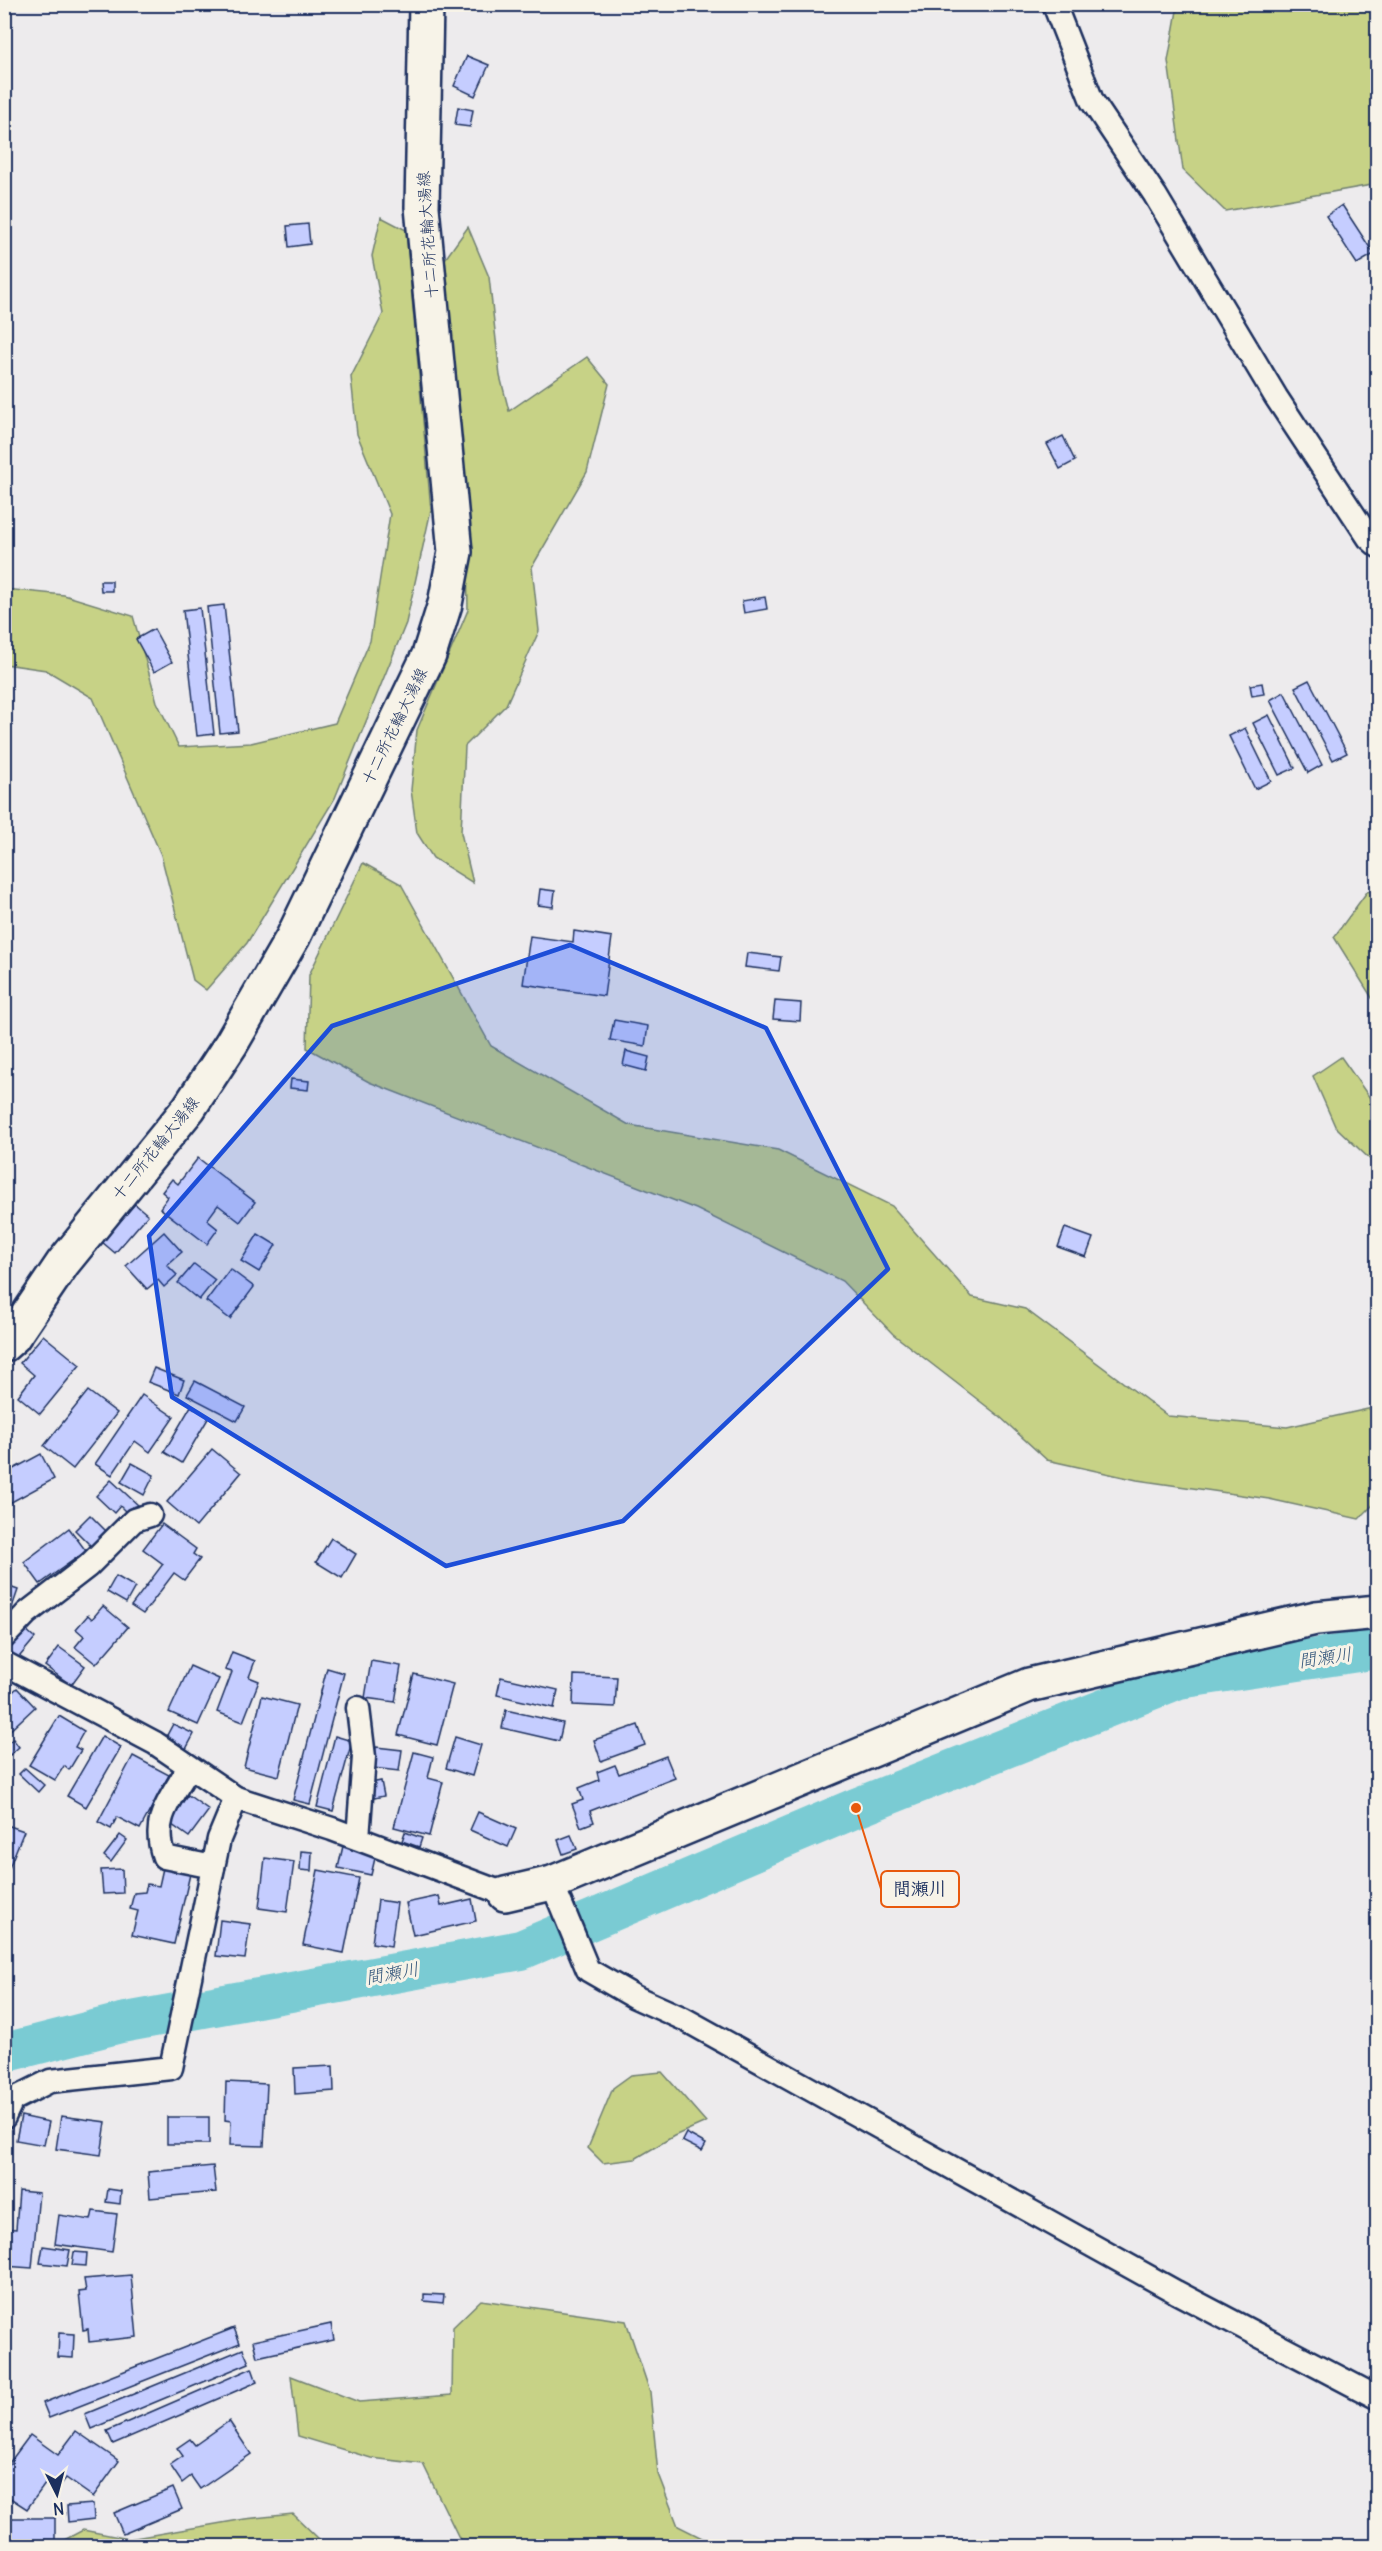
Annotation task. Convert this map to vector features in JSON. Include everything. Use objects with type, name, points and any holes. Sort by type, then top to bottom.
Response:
[{"type":"main road","name":"十二所花輪大湯線","points":[[4,1345],[13,1337],[63,1263],[189,1108],[231,1044],[293,937],[429,655],[442,614],[455,552],[422,207],[426,4]]},
{"type":"main road","points":[[505,1894],[556,1891],[1029,1685],[1316,1618],[1377,1612]]},
{"type":"street","points":[[1054,4],[1092,101],[1155,195],[1276,397],[1369,538],[1377,546]]},
{"type":"street","points":[[4,1637],[27,1613],[88,1566],[134,1520],[150,1515]]},
{"type":"street","points":[[4,1663],[155,1743],[236,1798],[358,1838],[505,1894]]},
{"type":"street","points":[[358,1708],[364,1756],[358,1838]]},
{"type":"street","points":[[189,1767],[159,1821],[159,1841],[164,1857],[213,1867]]},
{"type":"street","points":[[4,2117],[12,2100],[51,2081],[171,2068],[219,1839],[236,1798]]},
{"type":"street","points":[[556,1891],[588,1970],[634,1997],[684,2019],[1176,2292],[1377,2398]]},
{"type":"highlighted area","points":[[570,945],[766,1028],[888,1269],[623,1521],[446,1566],[172,1397],[149,1236],[332,1026]]},
{"type":"green space","points":[[1178,5],[1377,5],[1377,184],[1225,211],[1183,170],[1168,61]]},
{"type":"green space","points":[[381,217],[406,230],[431,510],[406,623],[335,798],[247,943],[206,990],[193,980],[161,855],[93,698],[46,670],[5,664],[5,589],[64,595],[133,616],[157,702],[179,747],[251,743],[335,723],[370,641],[390,514],[357,434],[351,377],[383,314],[372,256]]},
{"type":"green space","points":[[468,227],[489,277],[500,376],[509,411],[587,357],[609,384],[587,472],[532,567],[539,631],[506,705],[465,746],[461,833],[473,883],[433,858],[417,833],[411,790],[417,730],[468,610],[466,507],[438,269]]},
{"type":"green space","points":[[363,863],[401,884],[491,1046],[629,1125],[778,1150],[892,1206],[972,1297],[1025,1309],[1168,1416],[1287,1427],[1377,1407],[1377,1501],[1359,1519],[1269,1499],[1137,1480],[1047,1460],[999,1416],[893,1334],[842,1281],[696,1209],[369,1082],[307,1048],[309,975]]},
{"type":"green space","points":[[1378,889],[1377,1006],[1334,937],[1367,892]]},
{"type":"green space","points":[[1341,1057],[1377,1108],[1377,1166],[1335,1126],[1313,1076]]},
{"type":"green space","points":[[662,2072],[706,2122],[674,2136],[635,2159],[603,2163],[588,2148],[613,2088],[631,2075]]},
{"type":"green space","points":[[481,2300],[626,2321],[650,2392],[658,2474],[678,2526],[718,2546],[463,2546],[423,2464],[371,2458],[298,2436],[291,2376],[359,2402],[452,2395],[453,2327]]},
{"type":"green space","points":[[293,2514],[320,2540],[318,2546],[53,2546],[83,2530],[129,2539],[245,2519]]},
{"type":"building","points":[[467,56],[489,65],[475,96],[454,86]]},
{"type":"building","points":[[458,107],[473,110],[470,127],[455,125]]},
{"type":"building","points":[[1342,205],[1374,254],[1357,264],[1326,216]]},
{"type":"building","points":[[308,224],[310,244],[289,247],[287,226]]},
{"type":"building","points":[[1063,436],[1075,461],[1060,469],[1047,444]]},
{"type":"building","points":[[100,581],[112,581],[112,591],[101,591]]},
{"type":"building","points":[[765,597],[767,609],[744,613],[742,601]]},
{"type":"building","points":[[224,605],[238,731],[220,733],[207,607]]},
{"type":"building","points":[[200,608],[214,734],[197,736],[183,610]]},
{"type":"building","points":[[154,629],[172,662],[154,672],[136,639]]},
{"type":"building","points":[[1309,680],[1347,753],[1333,760],[1295,687]]},
{"type":"building","points":[[1262,683],[1264,694],[1252,696],[1250,685]]},
{"type":"building","points":[[1284,692],[1322,765],[1308,773],[1270,700]]},
{"type":"building","points":[[1269,715],[1295,768],[1279,775],[1253,723]]},
{"type":"building","points":[[1245,728],[1271,781],[1255,789],[1229,736]]},
{"type":"building","points":[[540,889],[555,891],[553,907],[538,905]]},
{"type":"building","points":[[574,931],[612,937],[604,996],[523,984],[530,936],[573,942]]},
{"type":"building","points":[[747,953],[781,957],[779,971],[745,967]]},
{"type":"building","points":[[775,1001],[801,1003],[800,1021],[773,1019]]},
{"type":"building","points":[[614,1020],[648,1026],[645,1046],[610,1040]]},
{"type":"building","points":[[626,1051],[649,1057],[646,1071],[623,1065]]},
{"type":"building","points":[[291,1079],[309,1081],[308,1090],[290,1088]]},
{"type":"building","points":[[198,1158],[255,1202],[240,1222],[218,1205],[207,1220],[218,1229],[207,1244],[160,1208],[168,1197],[162,1192],[172,1179],[178,1184]]},
{"type":"building","points":[[135,1204],[148,1215],[115,1253],[102,1242]]},
{"type":"building","points":[[1065,1228],[1093,1238],[1086,1257],[1058,1247]]},
{"type":"building","points":[[164,1232],[182,1252],[167,1265],[177,1275],[164,1287],[158,1280],[147,1289],[126,1266]]},
{"type":"building","points":[[258,1234],[276,1245],[259,1272],[241,1261]]},
{"type":"building","points":[[194,1264],[215,1280],[199,1300],[178,1283]]},
{"type":"building","points":[[230,1269],[254,1287],[230,1319],[206,1301]]},
{"type":"building","points":[[43,1335],[80,1365],[40,1414],[18,1396],[34,1375],[20,1363]]},
{"type":"building","points":[[154,1368],[184,1380],[179,1394],[148,1382]]},
{"type":"building","points":[[195,1381],[245,1407],[237,1421],[187,1395]]},
{"type":"building","points":[[88,1391],[117,1413],[73,1469],[44,1446]]},
{"type":"building","points":[[142,1395],[174,1417],[150,1452],[135,1441],[112,1475],[95,1464]]},
{"type":"building","points":[[191,1406],[209,1417],[182,1463],[164,1452]]},
{"type":"building","points":[[212,1449],[241,1473],[196,1527],[167,1502]]},
{"type":"building","points":[[41,1454],[54,1479],[4,1506],[4,1474]]},
{"type":"building","points":[[132,1463],[154,1475],[144,1495],[121,1482]]},
{"type":"building","points":[[111,1480],[138,1505],[129,1515],[120,1506],[114,1513],[96,1496]]},
{"type":"building","points":[[90,1515],[109,1534],[94,1549],[75,1530]]},
{"type":"building","points":[[162,1524],[196,1549],[193,1554],[200,1559],[184,1580],[174,1573],[143,1614],[131,1606],[163,1564],[143,1549]]},
{"type":"building","points":[[69,1528],[86,1551],[40,1584],[24,1562]]},
{"type":"building","points":[[331,1538],[356,1554],[342,1578],[316,1562]]},
{"type":"building","points":[[116,1576],[135,1587],[126,1603],[107,1592]]},
{"type":"building","points":[[4,1585],[18,1590],[7,1622],[4,1622]]},
{"type":"building","points":[[103,1606],[128,1627],[96,1664],[75,1647],[84,1636],[76,1629],[88,1615],[92,1619]]},
{"type":"building","points":[[25,1629],[35,1638],[15,1662],[4,1653]]},
{"type":"building","points":[[59,1647],[85,1666],[71,1685],[45,1666]]},
{"type":"building","points":[[232,1652],[255,1661],[249,1677],[259,1681],[243,1722],[217,1712],[232,1672],[225,1670]]},
{"type":"building","points":[[371,1661],[401,1666],[395,1702],[365,1698]]},
{"type":"building","points":[[190,1666],[219,1679],[198,1725],[169,1712]]},
{"type":"building","points":[[327,1668],[344,1673],[310,1804],[293,1800]]},
{"type":"building","points":[[414,1674],[453,1684],[437,1745],[398,1735]]},
{"type":"building","points":[[574,1675],[617,1677],[615,1707],[573,1705]]},
{"type":"building","points":[[501,1677],[558,1690],[554,1708],[497,1695]]},
{"type":"building","points":[[17,1688],[35,1707],[4,1736],[4,1700]]},
{"type":"building","points":[[262,1696],[297,1705],[279,1776],[244,1767]]},
{"type":"building","points":[[506,1710],[563,1723],[559,1741],[502,1728]]},
{"type":"building","points":[[59,1716],[84,1731],[75,1747],[81,1750],[69,1770],[64,1766],[55,1780],[29,1765]]},
{"type":"building","points":[[173,1724],[194,1734],[186,1749],[165,1739]]},
{"type":"building","points":[[638,1725],[645,1745],[601,1761],[594,1740]]},
{"type":"building","points":[[102,1736],[121,1747],[86,1807],[67,1796]]},
{"type":"building","points":[[335,1736],[352,1741],[333,1811],[317,1807]]},
{"type":"building","points":[[455,1737],[481,1745],[472,1776],[446,1768]]},
{"type":"building","points":[[13,1739],[19,1747],[10,1755],[4,1746]]},
{"type":"building","points":[[376,1747],[402,1750],[399,1771],[373,1768]]},
{"type":"building","points":[[414,1752],[433,1757],[428,1778],[443,1782],[429,1836],[394,1827]]},
{"type":"building","points":[[133,1756],[169,1775],[140,1829],[117,1817],[111,1829],[98,1822]]},
{"type":"building","points":[[666,1756],[675,1778],[590,1811],[594,1822],[581,1827],[572,1804],[583,1800],[579,1788],[599,1780],[597,1772],[615,1765],[619,1774]]},
{"type":"building","points":[[25,1768],[44,1785],[38,1792],[19,1774]]},
{"type":"building","points":[[381,1781],[384,1796],[374,1798],[371,1783]]},
{"type":"building","points":[[188,1795],[209,1810],[189,1837],[168,1822]]},
{"type":"building","points":[[478,1812],[516,1829],[508,1847],[470,1830]]},
{"type":"building","points":[[4,1824],[24,1831],[4,1880]]},
{"type":"building","points":[[405,1832],[422,1838],[419,1847],[402,1841]]},
{"type":"building","points":[[120,1835],[127,1840],[111,1862],[104,1856]]},
{"type":"building","points":[[571,1835],[577,1849],[563,1854],[558,1840]]},
{"type":"building","points":[[343,1846],[376,1854],[371,1875],[338,1868]]},
{"type":"building","points":[[301,1851],[312,1852],[311,1871],[300,1870]]},
{"type":"building","points":[[265,1858],[294,1862],[287,1912],[259,1908]]},
{"type":"building","points":[[163,1868],[190,1874],[174,1944],[132,1935],[138,1911],[130,1909],[134,1893],[145,1892],[147,1884],[159,1886]]},
{"type":"building","points":[[122,1869],[123,1893],[103,1894],[101,1870]]},
{"type":"building","points":[[318,1870],[359,1878],[344,1953],[303,1945]]},
{"type":"building","points":[[439,1896],[441,1906],[472,1899],[476,1921],[413,1935],[406,1903]]},
{"type":"building","points":[[378,1900],[397,1903],[391,1946],[372,1943]]},
{"type":"building","points":[[220,1920],[250,1924],[245,1959],[216,1956]]},
{"type":"building","points":[[333,2066],[334,2091],[295,2094],[294,2068]]},
{"type":"building","points":[[226,2082],[267,2084],[264,2146],[230,2145],[231,2121],[225,2120]]},
{"type":"building","points":[[21,2116],[49,2122],[44,2145],[16,2140]]},
{"type":"building","points":[[61,2116],[106,2122],[101,2155],[56,2149]]},
{"type":"building","points":[[167,2117],[209,2117],[209,2144],[167,2144]]},
{"type":"building","points":[[686,2133],[706,2144],[702,2151],[682,2141]]},
{"type":"building","points":[[213,2166],[216,2192],[150,2198],[148,2172]]},
{"type":"building","points":[[108,2189],[121,2191],[120,2204],[106,2202]]},
{"type":"building","points":[[19,2191],[39,2193],[32,2268],[4,2266],[4,2228],[16,2229]]},
{"type":"building","points":[[93,2211],[117,2214],[112,2252],[55,2244],[59,2215],[91,2220]]},
{"type":"building","points":[[43,2246],[70,2250],[67,2266],[40,2263]]},
{"type":"building","points":[[74,2252],[87,2253],[86,2266],[72,2265]]},
{"type":"building","points":[[131,2275],[137,2337],[89,2342],[88,2329],[83,2330],[79,2292],[86,2291],[84,2279]]},
{"type":"building","points":[[424,2294],[444,2295],[443,2303],[424,2301]]},
{"type":"building","points":[[331,2324],[334,2340],[257,2357],[253,2341]]},
{"type":"building","points":[[234,2328],[240,2343],[49,2418],[43,2403]]},
{"type":"building","points":[[59,2333],[74,2334],[73,2358],[58,2357]]},
{"type":"building","points":[[243,2349],[249,2363],[91,2429],[85,2414]]},
{"type":"building","points":[[252,2368],[257,2382],[113,2444],[107,2431]]},
{"type":"building","points":[[229,2421],[251,2454],[200,2489],[191,2476],[182,2483],[170,2465],[183,2456],[177,2448],[190,2439],[195,2445]]},
{"type":"building","points":[[76,2431],[119,2461],[93,2497],[66,2478],[55,2492],[45,2484],[27,2509],[4,2494],[4,2470],[30,2435],[58,2455]]},
{"type":"building","points":[[173,2488],[182,2509],[123,2534],[114,2513]]},
{"type":"building","points":[[93,2504],[94,2519],[68,2522],[67,2506]]},
{"type":"building","points":[[4,2518],[55,2518],[55,2540],[4,2541]]},
{"type":"waterway","name":"間瀬川","points":[[4,2053],[121,2023],[521,1950],[856,1808],[1179,1679],[1378,1649]]},
{"type":"place","name":"間瀬川","points":[[856,1808]]}]
